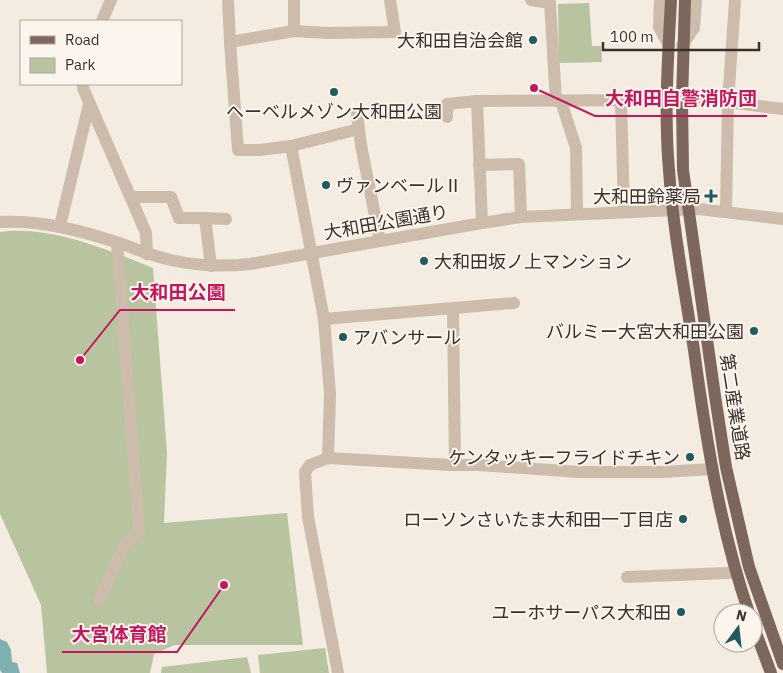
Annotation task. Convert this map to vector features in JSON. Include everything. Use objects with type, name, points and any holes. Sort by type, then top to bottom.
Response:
[{"type":"main road","name":"第二産業道路","points":[[671,0],[667,100],[669,171],[673,210],[712,469],[735,572],[746,603]]},
{"type":"main road","name":"第二産業道路","points":[[685,0],[682,46],[683,170],[713,387],[728,477],[749,567],[782,658]]},
{"type":"main road","points":[[763,651],[769,667]]},
{"type":"street","points":[[102,20],[111,0]]},
{"type":"street","points":[[228,0],[238,150],[260,150],[291,146],[359,129]]},
{"type":"street","points":[[294,0],[294,31]]},
{"type":"street","points":[[230,42],[294,31],[328,34],[395,32],[390,0]]},
{"type":"street","points":[[531,0],[550,3],[558,101],[576,148],[577,214]]},
{"type":"street","points":[[660,0],[658,27],[668,46]]},
{"type":"street","points":[[682,46],[694,28],[696,0]]},
{"type":"street","points":[[726,211],[728,102],[735,0]]},
{"type":"street","points":[[83,85],[82,88],[146,233],[147,254]]},
{"type":"street","points":[[621,100],[624,212]]},
{"type":"street","points":[[447,117],[447,104],[477,101],[667,100]]},
{"type":"street","points":[[682,100],[728,102],[783,109]]},
{"type":"street","points":[[477,101],[482,223]]},
{"type":"street","points":[[60,226],[89,104]]},
{"type":"street","points":[[357,114],[380,241]]},
{"type":"street","points":[[291,146],[324,319],[330,394],[328,458]]},
{"type":"street","points":[[479,165],[519,164],[521,217]]},
{"type":"street","points":[[130,197],[171,197],[179,218],[226,219]]},
{"type":"street","name":"大和田公園通り","points":[[0,222],[32,222],[60,226],[169,260],[211,266],[250,264],[521,217],[688,209],[726,211],[783,219]]},
{"type":"street","points":[[205,218],[211,266]]},
{"type":"street","points":[[99,600],[124,546],[139,531],[117,243]]},
{"type":"street","points":[[324,319],[514,303]]},
{"type":"street","points":[[453,308],[454,465]]},
{"type":"street","points":[[338,673],[308,517],[305,472],[310,464],[328,458],[579,472],[662,472],[712,469]]},
{"type":"street","points":[[627,577],[735,572]]},
{"type":"street","points":[[769,667],[782,658]]},
{"type":"green space","points":[[589,3],[592,46],[601,46],[602,62],[559,63],[558,4]]},
{"type":"green space","points":[[0,232],[39,232],[59,236],[98,247],[153,268],[167,453],[164,523],[287,513],[303,645],[175,645],[154,654],[150,673],[47,673],[41,605],[0,514]]},
{"type":"green space","points":[[325,648],[329,673],[260,673],[258,655]]},
{"type":"green space","points":[[247,657],[251,673],[161,673],[162,667]]},
{"type":"water","points":[[0,639],[7,642],[11,650],[12,662],[17,663],[20,673],[2,673],[0,670]]},
{"type":"place","name":"大和田自治会館","points":[[533,40]]},
{"type":"place","name":"大和田自警消防団","points":[[534,88]]},
{"type":"place","name":"ヘーベルメゾン大和田公園","points":[[334,92]]},
{"type":"place","name":"ヴァンベールⅡ","points":[[326,185]]},
{"type":"place","name":"大和田鈴薬局","points":[[711,196]]},
{"type":"place","name":"大和田坂ノ上マンション","points":[[424,261]]},
{"type":"place","name":"バルミー大宮大和田公園","points":[[754,331]]},
{"type":"place","name":"アバンサール","points":[[343,337]]},
{"type":"place","name":"大和田公園","points":[[80,360]]},
{"type":"place","name":"ケンタッキーフライドチキン","points":[[690,457]]},
{"type":"place","name":"ローソンさいたま大和田一丁目店","points":[[683,519]]},
{"type":"place","name":"大宮体育館","points":[[224,585]]},
{"type":"place","name":"ユーホサーパス大和田","points":[[681,612]]}]
